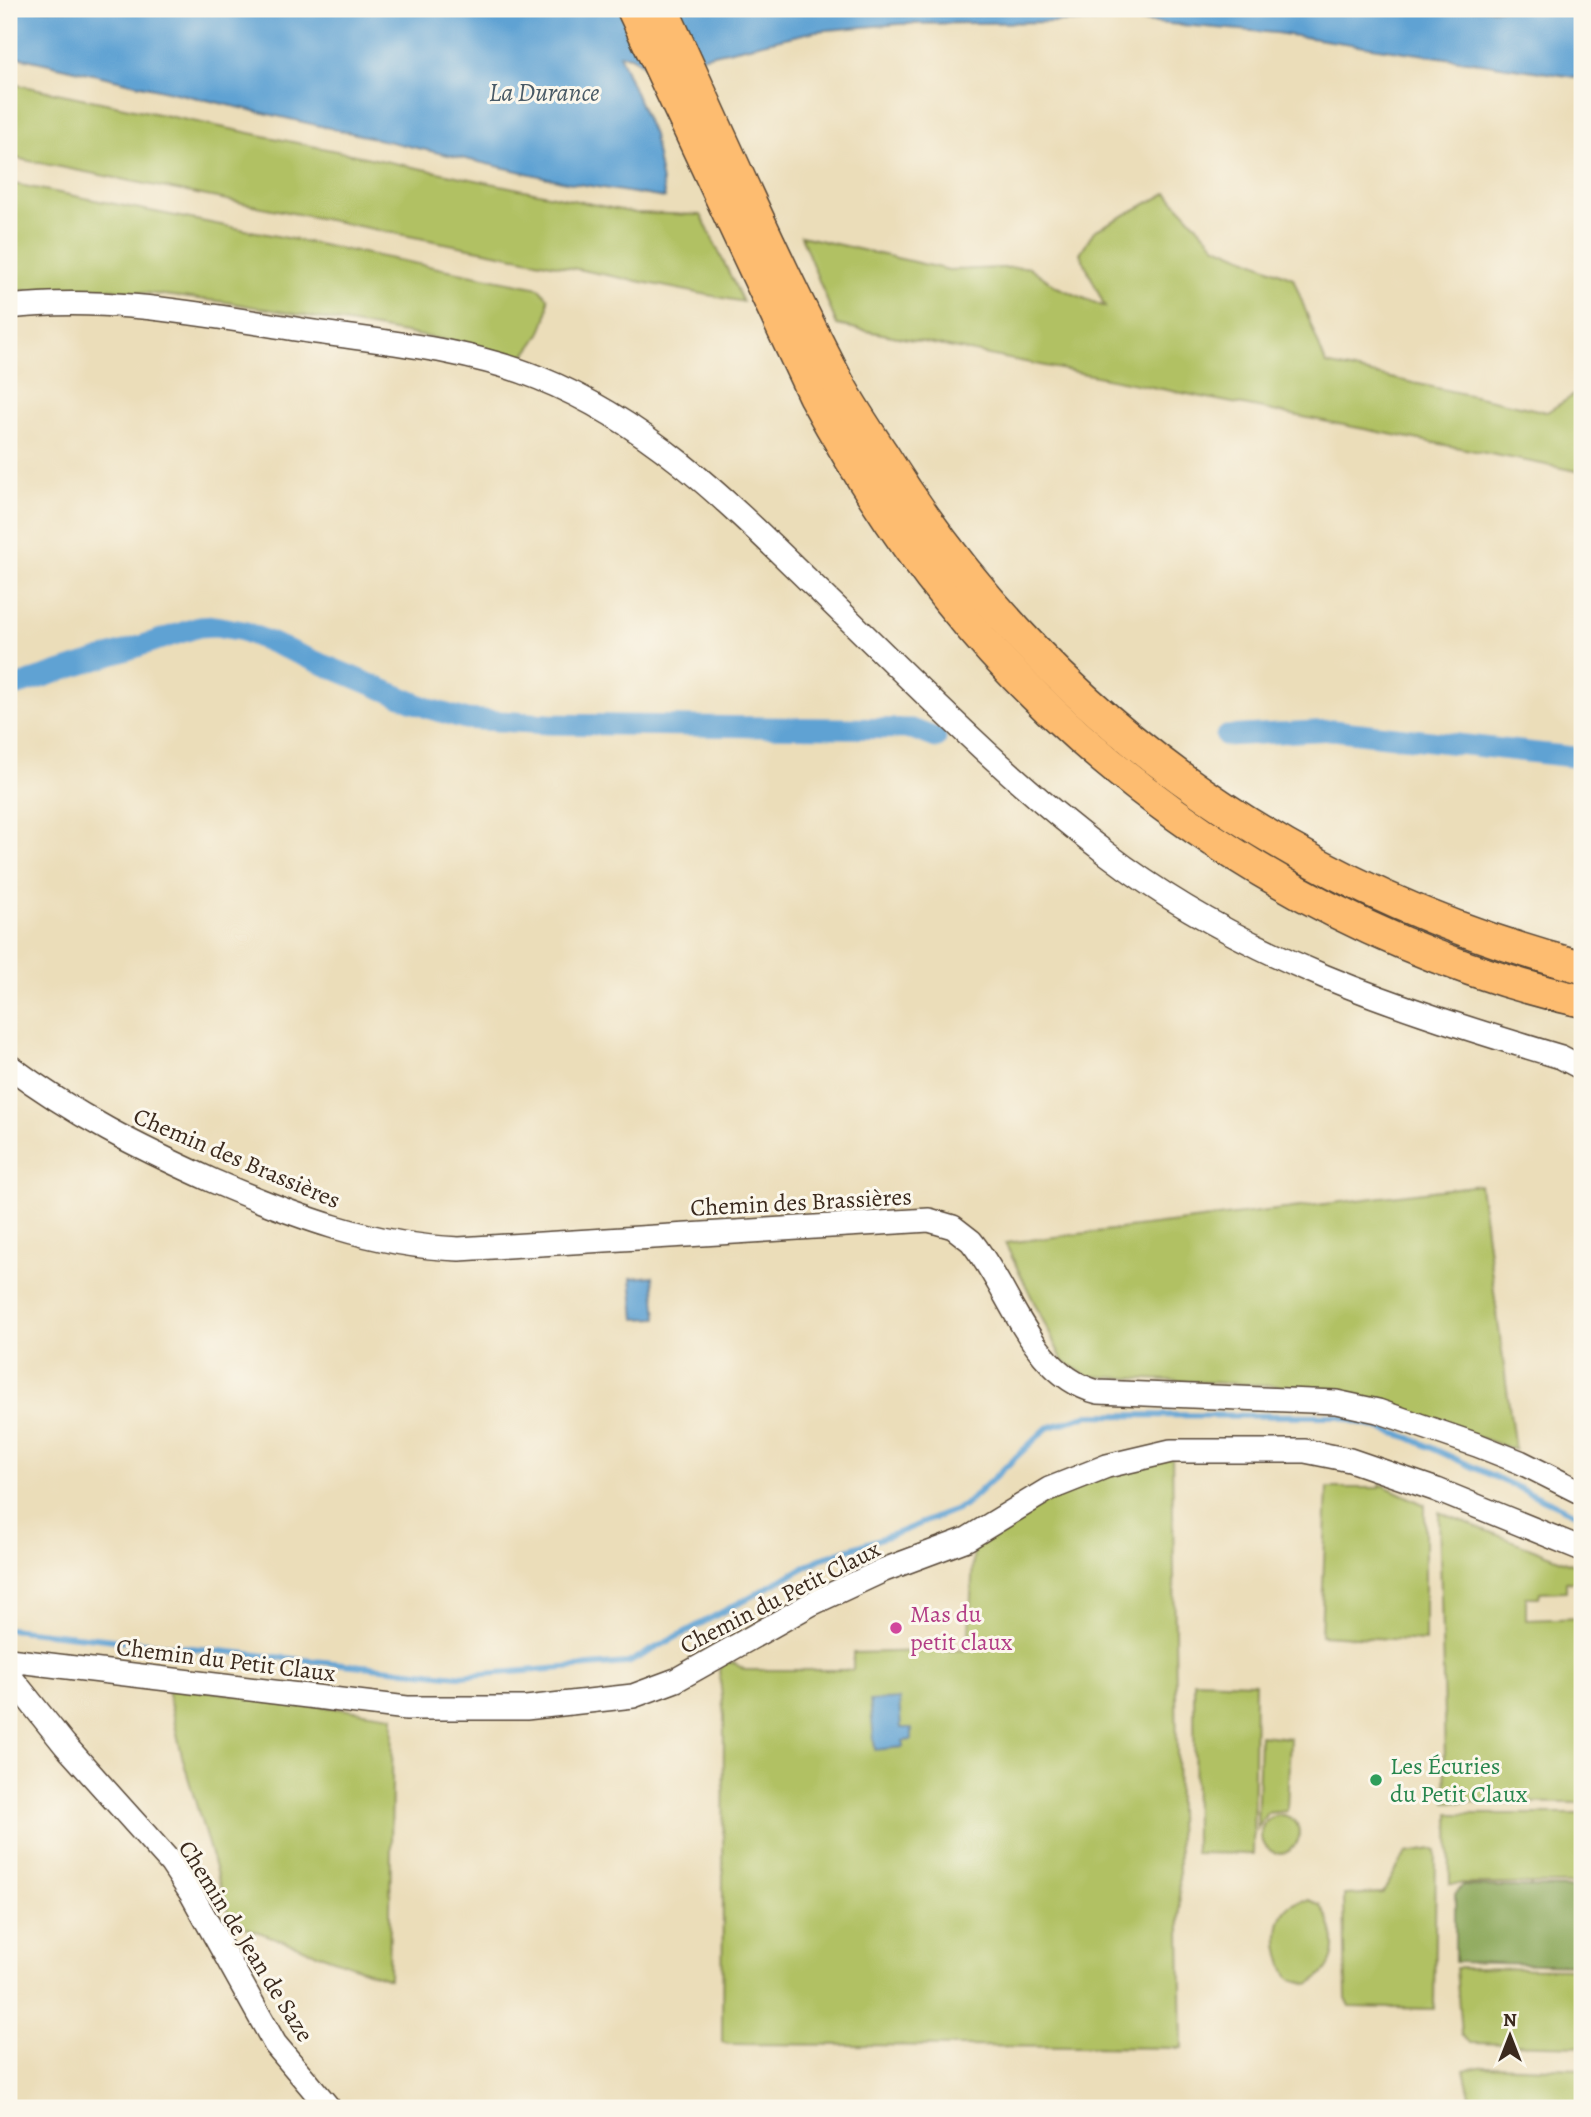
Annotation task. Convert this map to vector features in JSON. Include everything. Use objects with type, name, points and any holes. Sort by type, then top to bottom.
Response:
[{"type":"highway","points":[[633,9],[826,389],[975,586],[1066,684],[1121,733],[1242,821],[1363,888],[1426,917],[1582,967]]},
{"type":"highway","points":[[662,9],[826,389],[880,507],[950,602],[996,654],[1106,762],[1190,824],[1297,892],[1395,939],[1546,993],[1582,1002]]},
{"type":"street","points":[[9,307],[118,303],[461,355],[538,378],[664,447],[729,503],[1001,766],[1108,855],[1222,929],[1343,987],[1561,1058],[1582,1068]]},
{"type":"street","name":"Chemin des Brassières","points":[[9,1066],[46,1094],[128,1143],[228,1187],[348,1232],[420,1248],[459,1250],[929,1220],[953,1227],[971,1241],[1047,1360],[1068,1380],[1085,1389],[1098,1392],[1336,1402],[1377,1411],[1476,1445],[1520,1462],[1582,1493]]},
{"type":"street","name":"Chemin du Petit Claux","points":[[9,1660],[33,1665],[203,1681],[407,1708],[526,1708],[633,1696],[676,1680],[811,1604],[884,1570],[967,1539],[1049,1489],[1107,1466],[1171,1451],[1305,1451],[1350,1460],[1437,1490],[1582,1549]]},
{"type":"street","name":"Chemin de Jean de Saze","points":[[9,1675],[65,1745],[171,1863],[191,1893],[275,2044],[329,2108]]},
{"type":"green space","points":[[9,83],[635,213],[701,215],[743,302],[9,157]]},
{"type":"green space","points":[[9,183],[539,288],[548,298],[547,315],[542,330],[524,356],[513,357],[468,344],[226,302],[100,288],[9,291]]},
{"type":"green space","points":[[1167,193],[1216,246],[1293,278],[1326,364],[1547,412],[1582,390],[1582,472],[837,325],[801,236],[949,270],[1029,267],[1057,287],[1105,307],[1080,253],[1094,231]]},
{"type":"green space","points":[[1480,1185],[1515,1450],[1339,1389],[1087,1376],[1063,1361],[1005,1243]]},
{"type":"green space","points":[[1172,1454],[1182,2048],[722,2042],[724,1716],[719,1670],[725,1662],[734,1663],[745,1670],[853,1670],[853,1653],[968,1650],[974,1543],[1051,1494]]},
{"type":"green space","points":[[1380,1484],[1425,1505],[1425,1641],[1321,1635],[1327,1488],[1379,1488]]},
{"type":"green space","points":[[1439,1512],[1582,1568],[1582,1580],[1566,1582],[1566,1591],[1540,1592],[1539,1597],[1526,1597],[1526,1620],[1582,1618],[1582,1803],[1446,1802]]},
{"type":"green space","points":[[1194,1681],[1255,1683],[1253,1854],[1195,1853]]},
{"type":"green space","points":[[166,1685],[393,1716],[389,1979],[231,1922],[183,1760]]},
{"type":"green space","points":[[1260,1735],[1290,1738],[1287,1811],[1267,1813],[1257,1829]]},
{"type":"green space","points":[[1449,1814],[1582,1814],[1582,1884],[1450,1884]]},
{"type":"green space","points":[[1280,1815],[1293,1821],[1299,1834],[1293,1847],[1280,1853],[1267,1847],[1261,1834],[1267,1821]]},
{"type":"green space","points":[[1433,1849],[1436,1851],[1434,2009],[1350,2007],[1346,1999],[1344,1895],[1383,1893],[1406,1853]]},
{"type":"green space","points":[[1463,1886],[1582,1888],[1582,1965],[1455,1962],[1455,1894]]},
{"type":"green space","points":[[1309,1900],[1320,1904],[1326,1915],[1331,1926],[1334,1948],[1328,1968],[1309,1984],[1290,1979],[1280,1957],[1278,1931],[1286,1910],[1296,1903]]},
{"type":"green space","points":[[1456,1968],[1582,1969],[1582,2046],[1471,2043],[1461,2035]]},
{"type":"green space","points":[[1485,2066],[1582,2069],[1582,2108],[1473,2108],[1464,2070]]},
{"type":"water","name":"La Durance","points":[[9,9],[1582,9],[1582,78],[1276,33],[1133,21],[899,24],[816,31],[674,63],[645,66],[631,56],[619,54],[653,135],[665,198],[566,182],[9,55]]},
{"type":"water","points":[[653,1276],[657,1318],[635,1319],[631,1278]]},
{"type":"water","points":[[899,1699],[901,1728],[912,1728],[912,1740],[903,1741],[903,1747],[875,1750],[870,1701]]},
{"type":"waterway","points":[[9,688],[199,627],[215,626],[243,631],[430,709],[465,719],[549,724],[912,729],[936,738]]},
{"type":"waterway","points":[[1226,736],[1333,730],[1582,758]]},
{"type":"waterway","points":[[9,1629],[458,1676],[628,1663],[820,1559],[900,1532],[964,1506],[1047,1428],[1089,1415],[1337,1416],[1410,1438],[1582,1517]]},
{"type":"place","name":"Mas du petit claux","points":[[896,1628]]},
{"type":"place","name":"Les Écuries du Petit Claux","points":[[1376,1780]]}]
